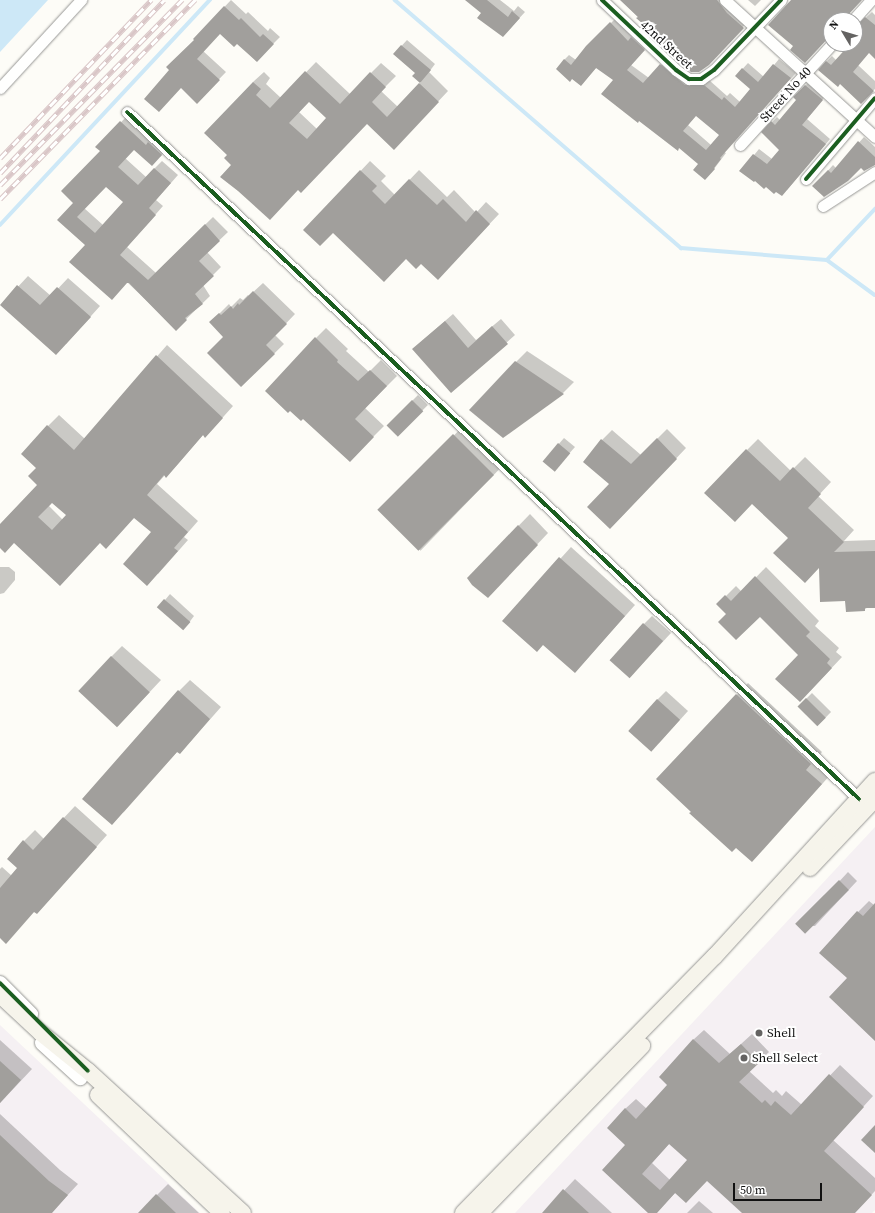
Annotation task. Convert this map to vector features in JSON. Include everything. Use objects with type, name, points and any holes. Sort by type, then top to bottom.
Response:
[{"type":"main road","points":[[480,1213],[722,963],[867,802],[875,781]]},
{"type":"main road","points":[[463,1213],[867,802]]},
{"type":"main road","points":[[0,994],[84,1074],[222,1213]]},
{"type":"main road","points":[[84,1074],[243,1213]]},
{"type":"street","points":[[0,88],[81,0]]},
{"type":"street","name":"42nd Street","points":[[602,0],[676,70],[689,79],[700,79],[714,70],[781,0]]},
{"type":"street","points":[[725,0],[875,137]]},
{"type":"street","points":[[860,12],[871,0]]},
{"type":"street","name":"Street No 40","points":[[740,145],[825,52]]},
{"type":"street","points":[[806,179],[875,98]]},
{"type":"street","points":[[127,112],[867,802]]},
{"type":"street","points":[[823,206],[875,172]]},
{"type":"street","points":[[0,983],[84,1074]]},
{"type":"street","points":[[0,1004],[84,1074]]},
{"type":"shaded area","points":[[875,827],[875,1210],[872,1213],[515,1213]]},
{"type":"shaded area","points":[[0,1025],[200,1213],[0,1213]]},
{"type":"water","points":[[0,0],[48,0],[0,52]]},
{"type":"building","points":[[465,0],[487,0],[508,17],[512,11],[520,18],[503,37],[477,18],[481,13]]},
{"type":"building","points":[[620,0],[717,0],[727,13],[744,28],[709,65],[699,72],[691,72],[669,54],[671,51],[655,37],[654,39],[640,27],[643,24],[636,18],[638,17]]},
{"type":"building","points":[[791,0],[862,0],[851,12],[823,12],[823,44],[805,63],[790,50],[793,46],[768,25]]},
{"type":"building","points":[[224,6],[239,20],[241,18],[260,37],[263,34],[274,44],[257,62],[237,44],[234,47],[220,34],[197,59],[220,80],[197,104],[181,88],[159,112],[144,99],[169,70],[166,67],[194,40],[193,39]]},
{"type":"building","points":[[865,17],[875,25],[875,59],[869,53],[853,72],[874,91],[861,104],[840,84],[838,87],[818,70],[826,61],[831,65],[843,52],[863,52],[863,19]]},
{"type":"building","points":[[610,22],[628,41],[631,37],[645,50],[627,70],[643,83],[660,64],[685,85],[704,85],[722,100],[724,97],[735,107],[750,89],[735,76],[742,68],[758,82],[773,64],[791,78],[720,158],[721,159],[714,168],[715,169],[705,180],[693,170],[698,164],[679,148],[678,151],[639,121],[638,123],[601,94],[613,80],[596,68],[581,86],[572,79],[570,82],[556,69],[564,59],[571,65],[586,46]],"holes":[[[696,116],[719,135],[706,150],[683,131]]]},
{"type":"building","points":[[401,45],[431,70],[420,83],[412,76],[415,73],[393,54]]},
{"type":"building","points":[[305,71],[340,104],[370,72],[386,87],[372,102],[387,117],[419,83],[439,102],[394,150],[367,124],[301,193],[298,190],[270,220],[220,177],[231,165],[224,158],[227,155],[204,133],[253,82],[261,89],[256,95],[270,108]],"holes":[[[309,102],[326,118],[307,139],[289,123]]]},
{"type":"building","points":[[805,85],[823,100],[802,125],[826,144],[782,196],[776,192],[774,194],[766,187],[764,189],[755,181],[754,182],[739,171],[753,154],[767,164],[779,150],[761,132],[771,121],[775,125],[796,100],[793,97]]},
{"type":"building","points":[[120,121],[146,145],[148,142],[162,155],[152,166],[134,150],[118,167],[138,185],[154,168],[171,183],[149,208],[156,215],[120,255],[148,280],[205,224],[220,241],[199,261],[214,276],[195,294],[203,304],[185,318],[187,320],[176,331],[129,283],[127,283],[112,300],[69,262],[85,245],[57,220],[73,203],[61,191],[100,151],[95,147]],"holes":[[[106,187],[123,202],[95,233],[77,217]]]},
{"type":"building","points":[[858,141],[875,157],[875,165],[864,171],[861,168],[848,181],[824,197],[812,186],[828,170],[831,173]]},
{"type":"building","points":[[360,170],[377,186],[372,191],[385,204],[409,179],[437,205],[443,199],[466,222],[476,210],[490,224],[438,280],[421,264],[416,269],[406,259],[384,282],[333,233],[320,246],[303,230]]},
{"type":"building","points":[[17,285],[40,305],[57,287],[91,317],[56,355],[0,305]]},
{"type":"building","points":[[253,291],[287,324],[266,345],[275,354],[241,387],[207,353],[223,337],[209,322],[219,313],[221,315],[231,306],[233,309],[238,303],[239,305]]},
{"type":"building","points":[[445,321],[468,348],[492,326],[508,344],[451,393],[412,349]]},
{"type":"building","points":[[315,337],[338,360],[337,362],[358,381],[370,370],[387,386],[355,419],[374,437],[350,462],[303,419],[301,421],[290,411],[288,413],[265,391]]},
{"type":"building","points":[[156,355],[223,418],[205,438],[203,435],[166,478],[164,475],[147,495],[188,532],[174,548],[178,551],[147,586],[123,564],[151,532],[134,518],[106,549],[100,543],[60,586],[14,543],[5,553],[0,548],[0,524],[37,485],[28,476],[36,468],[21,454],[47,425],[74,450]],"holes":[[[52,503],[66,515],[52,530],[38,517]]]},
{"type":"building","points":[[515,361],[564,394],[503,438],[469,410]]},
{"type":"building","points":[[412,400],[423,411],[398,437],[387,425]]},
{"type":"building","points":[[453,434],[494,475],[418,551],[377,510]]},
{"type":"building","points":[[657,438],[677,459],[610,529],[587,507],[609,484],[583,462],[601,439],[631,464]]},
{"type":"building","points":[[558,443],[570,453],[555,472],[543,461]]},
{"type":"building","points":[[746,449],[780,481],[793,467],[821,494],[808,508],[844,542],[834,552],[875,551],[875,608],[865,608],[865,611],[846,612],[845,601],[820,602],[819,568],[805,583],[773,553],[788,538],[752,504],[735,522],[704,493]]},
{"type":"building","points":[[518,525],[538,545],[488,598],[472,585],[467,578]]},
{"type":"building","points":[[559,557],[625,616],[575,673],[543,645],[537,652],[502,621]]},
{"type":"building","points":[[755,576],[810,632],[806,636],[830,659],[827,663],[832,668],[800,702],[775,679],[798,655],[760,617],[736,640],[718,622],[726,614],[716,604],[725,595],[731,601]]},
{"type":"building","points":[[164,599],[190,622],[183,630],[157,607]]},
{"type":"building","points":[[643,623],[663,641],[630,678],[610,660]]},
{"type":"building","points":[[111,656],[150,692],[117,727],[78,691]]},
{"type":"building","points":[[178,690],[210,719],[180,754],[177,752],[112,825],[82,799]]},
{"type":"building","points":[[736,694],[811,764],[806,770],[822,784],[752,862],[736,848],[732,852],[689,813],[691,812],[656,779]]},
{"type":"building","points":[[806,698],[826,718],[817,726],[798,706]]},
{"type":"building","points":[[657,699],[680,720],[651,752],[628,731]]},
{"type":"building","points":[[63,817],[97,847],[37,914],[34,912],[6,944],[0,938],[0,888],[17,868],[7,859],[23,840],[33,850]]},
{"type":"building","points":[[839,880],[849,890],[805,934],[795,924]]},
{"type":"building","points":[[875,903],[875,1041],[829,997],[847,978],[819,953],[857,911],[863,916]]},
{"type":"building","points":[[693,1039],[719,1063],[741,1044],[759,1063],[739,1082],[762,1103],[765,1100],[771,1106],[775,1101],[791,1115],[829,1074],[864,1107],[824,1151],[872,1195],[855,1213],[742,1213],[707,1181],[686,1203],[675,1193],[657,1213],[648,1213],[602,1170],[625,1145],[607,1128],[625,1108],[636,1119],[667,1085],[659,1077]],"holes":[[[669,1144],[687,1160],[660,1190],[642,1174]]]},
{"type":"building","points":[[0,1061],[21,1080],[0,1103]]},
{"type":"building","points":[[875,1125],[875,1153],[861,1140]]},
{"type":"building","points":[[0,1135],[49,1181],[68,1195],[52,1213],[0,1213]]},
{"type":"building","points":[[563,1189],[589,1213],[542,1213]]},
{"type":"building","points":[[156,1194],[176,1213],[138,1213]]},
{"type":"waterway","points":[[0,225],[210,0]]},
{"type":"waterway","points":[[395,0],[681,248],[827,260],[875,295]]},
{"type":"waterway","points":[[827,260],[875,209]]},
{"type":"railway","points":[[0,158],[151,0]]},
{"type":"railway","points":[[0,173],[164,0]]},
{"type":"railway","points":[[0,185],[182,0]]},
{"type":"railway","points":[[0,199],[195,0]]},
{"type":"cycle path","points":[[602,0],[676,70],[689,79],[701,79],[714,70],[781,0]]},
{"type":"cycle path","points":[[806,179],[875,98]]},
{"type":"cycle path","points":[[127,112],[859,799]]},
{"type":"cycle path","points":[[0,983],[88,1071]]},
{"type":"place","name":"Shell","points":[[759,1033]]},
{"type":"place","name":"Shell Select","points":[[744,1058]]}]
